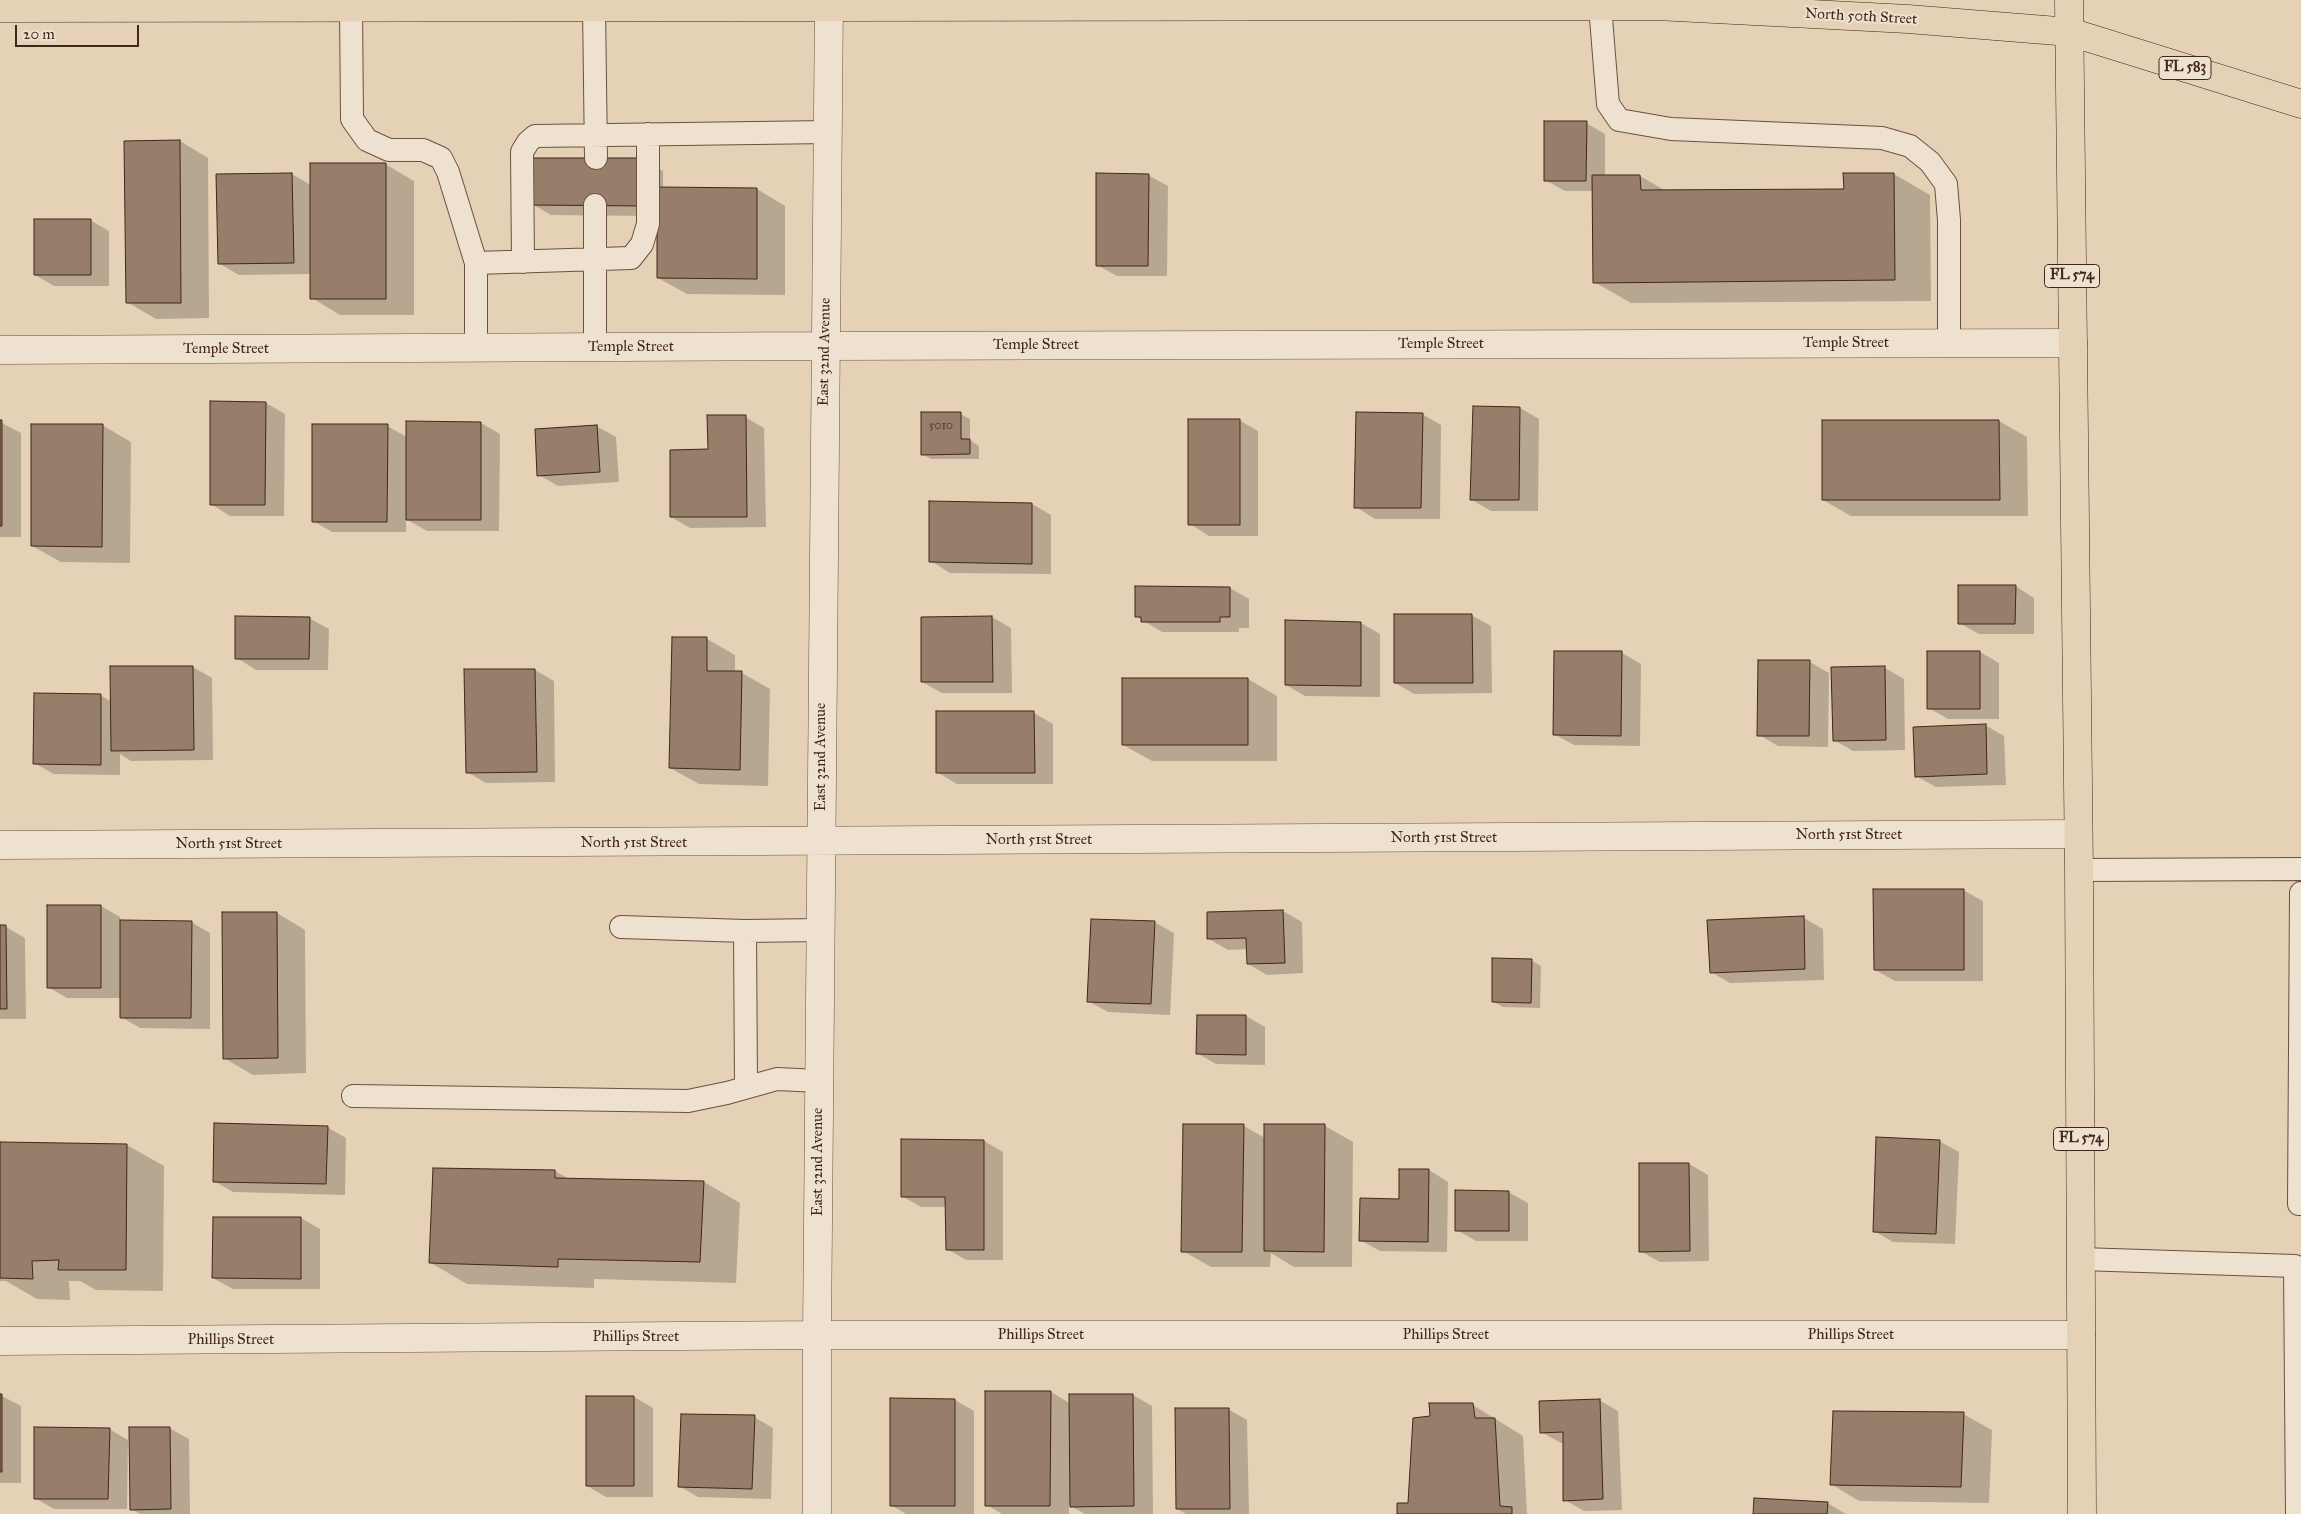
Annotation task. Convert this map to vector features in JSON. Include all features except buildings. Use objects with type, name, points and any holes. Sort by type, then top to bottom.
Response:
[{"type":"main road","name":"FL 574","points":[[2069,0],[2079,870],[2082,1514]]},
{"type":"main road","name":"North 50th Street","points":[[0,8],[594,6],[829,3],[1657,6],[1908,19],[2070,32],[2301,104]]},
{"type":"street","name":"East 32nd Avenue","points":[[817,1514],[820,930],[829,3]]},
{"type":"street","name":"Temple Street","points":[[0,350],[2073,343]]},
{"type":"street","name":"North 51st Street","points":[[0,845],[2078,834]]},
{"type":"street","name":"Phillips Street","points":[[0,1341],[817,1335],[2081,1335]]},
{"type":"lane","points":[[594,6],[596,158]]},
{"type":"lane","points":[[1600,6],[1608,104],[1619,120],[1671,129],[1882,138],[1910,146],[1930,162],[1946,184],[1949,220],[1949,343]]},
{"type":"lane","points":[[351,7],[352,119],[366,140],[389,150],[423,150],[441,158],[448,172],[476,263],[476,348]]},
{"type":"lane","points":[[523,262],[522,152],[534,136],[828,132]]},
{"type":"lane","points":[[476,263],[631,258],[642,244],[648,224],[648,134]]},
{"type":"lane","points":[[595,205],[595,347]]},
{"type":"lane","points":[[2079,870],[2301,869]]},
{"type":"lane","points":[[2301,892],[2299,1204],[2301,1204]]},
{"type":"lane","points":[[621,927],[745,931],[820,930]]},
{"type":"lane","points":[[745,931],[746,1087]]},
{"type":"lane","points":[[353,1096],[688,1101],[777,1080],[819,1081]]},
{"type":"lane","points":[[2081,1259],[2295,1266],[2297,1514]]}]
